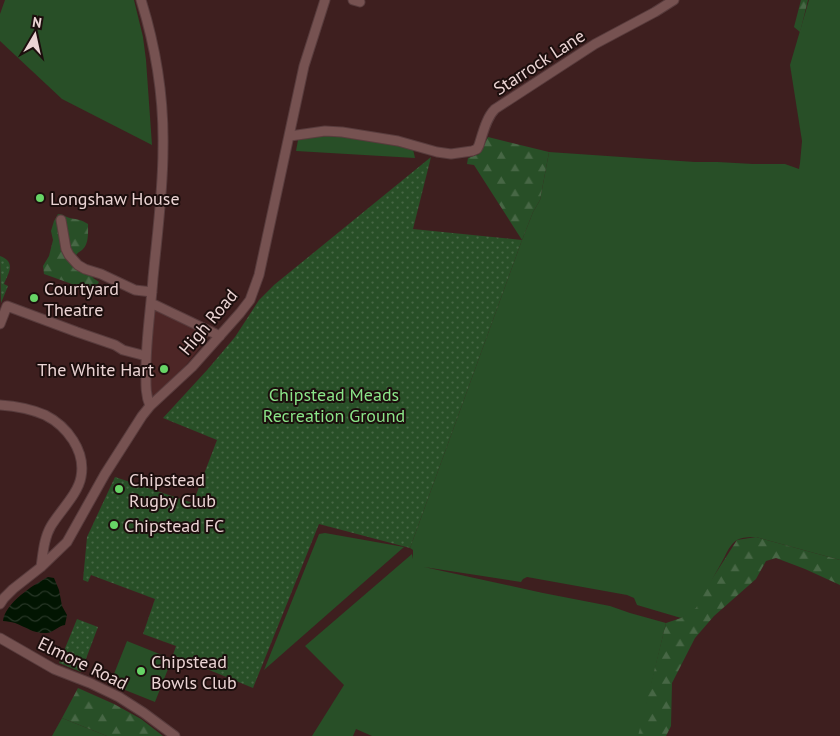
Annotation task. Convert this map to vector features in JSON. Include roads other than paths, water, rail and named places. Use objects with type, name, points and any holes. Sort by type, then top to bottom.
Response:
[{"type":"street","points":[[141,0],[151,33],[156,60],[163,132],[162,168],[146,356],[146,391],[150,406]]},
{"type":"street","name":"High Road","points":[[0,604],[13,589],[62,548],[70,538],[105,474],[137,423],[150,406],[192,367],[250,300],[259,274],[304,66],[325,0]]},
{"type":"street","name":"Starrock Lane","points":[[290,136],[325,131],[342,132],[398,141],[437,152],[451,154],[472,151],[477,149],[488,118],[495,109],[596,44],[674,0]]},
{"type":"street","points":[[61,220],[66,249],[78,265],[135,290],[152,292]]},
{"type":"street","points":[[151,303],[220,336]]},
{"type":"street","points":[[0,324],[8,306],[115,345],[123,350],[146,356]]},
{"type":"street","points":[[0,405],[25,408],[45,415],[62,426],[79,452],[81,477],[76,489],[47,534],[41,567]]},
{"type":"street","name":"Elmore Road","points":[[0,638],[54,669],[119,697],[144,712],[176,736]]},
{"type":"water","points":[[48,577],[54,578],[59,590],[62,606],[67,615],[65,625],[47,633],[42,633],[15,623],[3,621],[5,614],[14,601]]},
{"type":"place","name":"Longshaw House","points":[[40,198]]},
{"type":"place","name":"Courtyard Theatre","points":[[34,298]]},
{"type":"place","name":"The White Hart","points":[[164,369]]},
{"type":"place","name":"Chipstead Rugby Club","points":[[119,489]]},
{"type":"place","name":"Chipstead FC","points":[[114,525]]},
{"type":"place","name":"Chipstead Bowls Club","points":[[141,671]]},
{"type":"park label","name":"Chipstead Meads Recreation Ground","points":[[334,404]]}]
